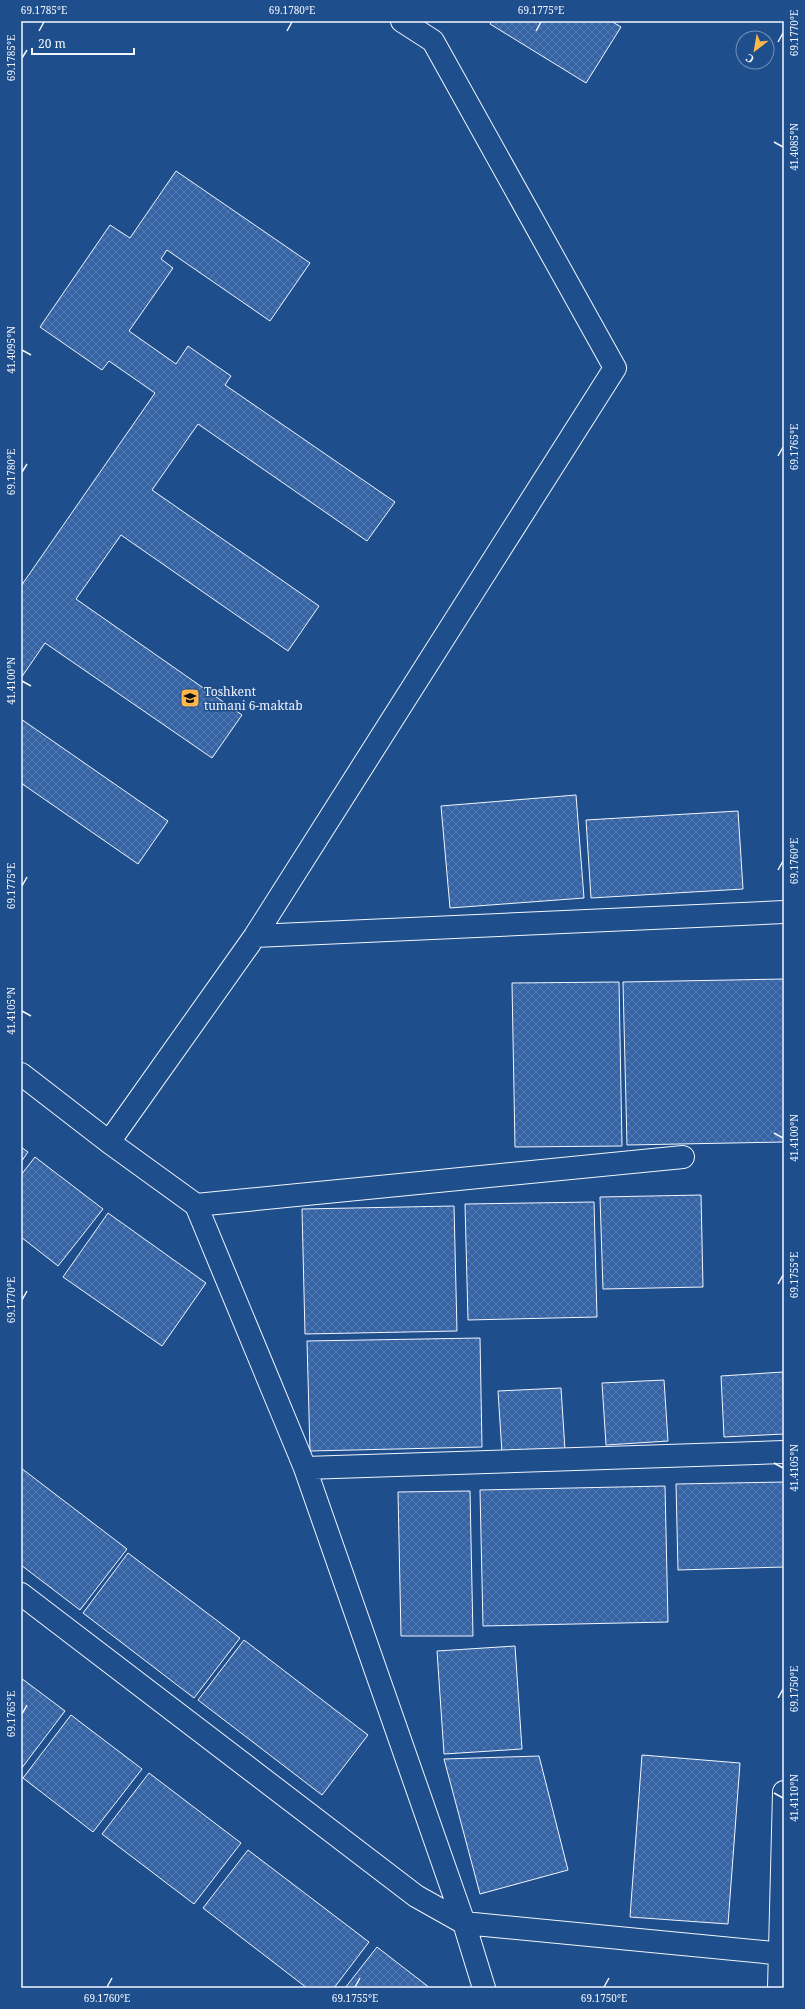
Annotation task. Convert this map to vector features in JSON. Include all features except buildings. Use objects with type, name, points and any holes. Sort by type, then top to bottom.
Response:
[{"type":"street","points":[[109,1142],[255,936],[615,368],[433,41],[402,21]]},
{"type":"street","points":[[255,936],[784,912]]},
{"type":"street","points":[[21,1074],[109,1142],[196,1205],[305,1468],[464,1923],[484,1988]]},
{"type":"street","points":[[196,1205],[683,1157]]},
{"type":"street","points":[[305,1468],[784,1452]]},
{"type":"street","points":[[21,1594],[416,1896],[464,1923],[782,1953]]},
{"type":"street","points":[[779,1988],[782,1953],[784,1792]]},
{"type":"place","name":"Toshkent tumani 6-maktab","points":[[190,698]]}]
